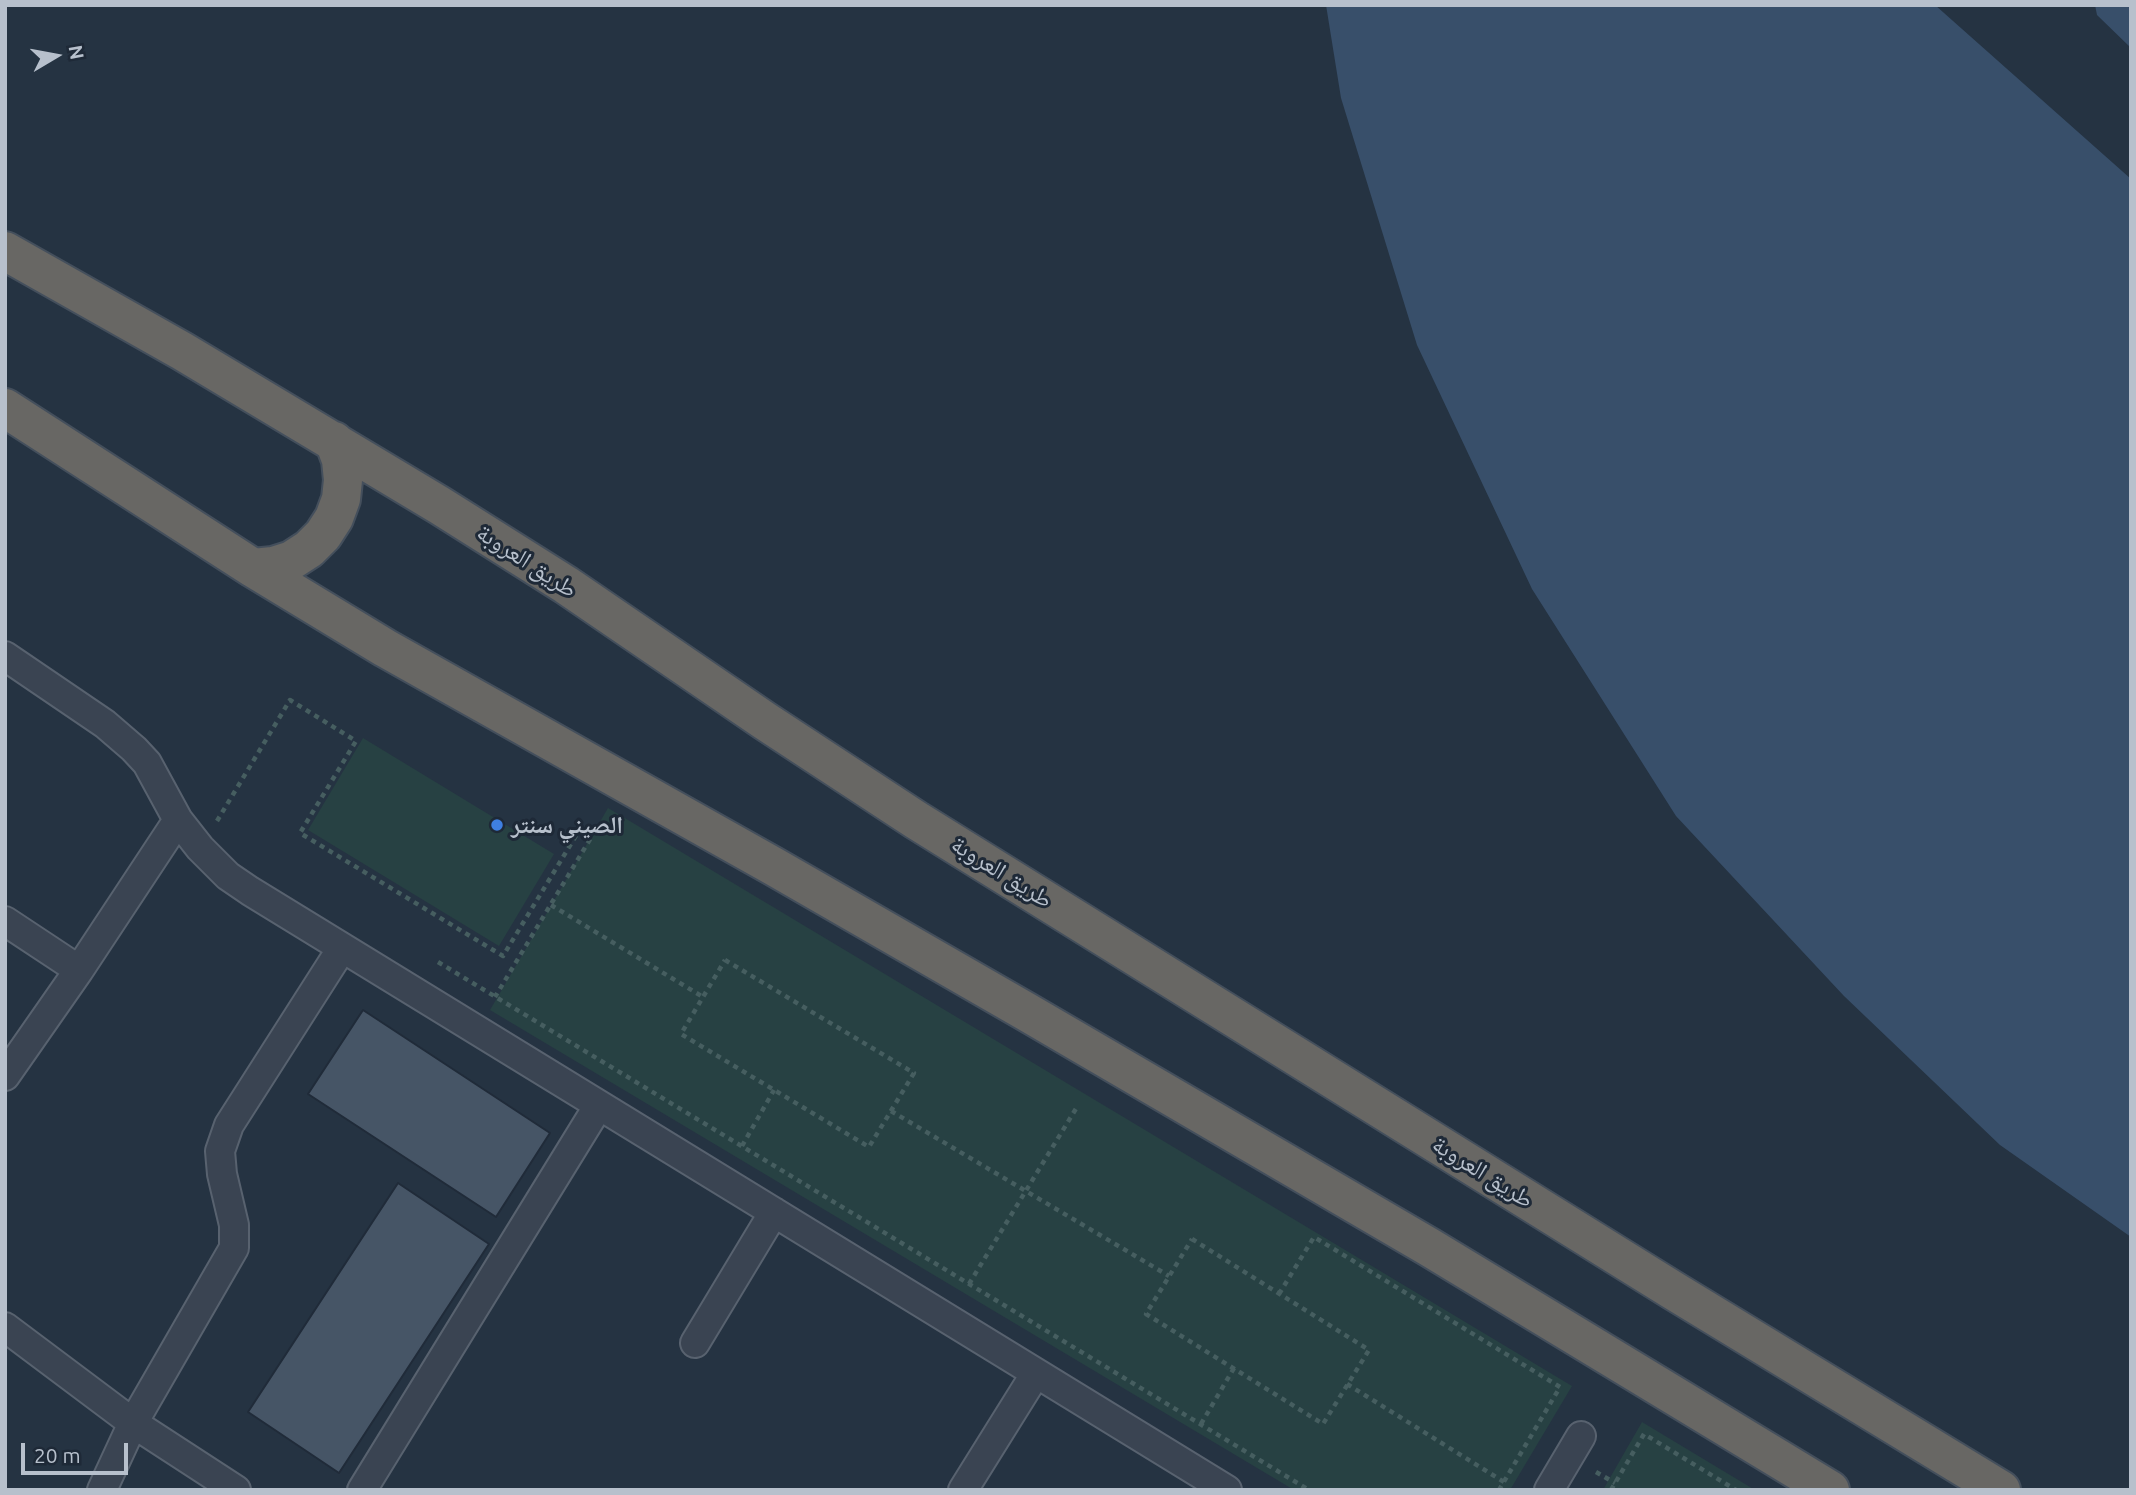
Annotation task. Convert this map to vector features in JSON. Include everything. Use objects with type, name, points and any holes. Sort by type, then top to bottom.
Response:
[{"type":"highway","name":"طريق العروبة","points":[[5,251],[334,441],[566,586],[916,820],[1662,1284],[2001,1490]]},
{"type":"highway","points":[[5,408],[253,568],[385,648],[1025,1011],[1429,1247],[1830,1490]]},
{"type":"highway","points":[[253,568],[273,566],[300,555],[323,535],[334,518],[341,499],[343,480],[341,460],[334,441]]},
{"type":"street","points":[[5,656],[105,724],[134,749],[158,779],[178,820],[200,848],[229,876],[1036,1373],[1192,1480],[1227,1490]]},
{"type":"street","points":[[5,1076],[178,820]]},
{"type":"street","points":[[5,921],[79,970]]},
{"type":"street","points":[[102,1490],[133,1423],[234,1248],[234,1225],[222,1174],[220,1150],[229,1125],[342,948]]},
{"type":"street","points":[[362,1490],[599,1105]]},
{"type":"street","points":[[695,1343],[774,1212]]},
{"type":"street","points":[[5,1327],[133,1423],[236,1490]]},
{"type":"street","points":[[964,1490],[1036,1373]]},
{"type":"street","points":[[1549,1490],[1581,1436]]},
{"type":"path","points":[[200,848],[290,701],[356,741],[300,833],[503,956],[580,829],[592,836],[495,997]]},
{"type":"path","points":[[551,905],[703,997]]},
{"type":"path","points":[[725,960],[914,1073],[869,1147],[681,1034],[703,997],[725,960]]},
{"type":"path","points":[[438,962],[1309,1490]]},
{"type":"path","points":[[741,1146],[774,1090]]},
{"type":"path","points":[[969,1284],[1077,1107]]},
{"type":"path","points":[[891,1111],[1169,1276]]},
{"type":"path","points":[[1279,1294],[1314,1237],[1560,1387],[1499,1490]]},
{"type":"path","points":[[1192,1239],[1279,1294],[1369,1350],[1323,1424],[1146,1314],[1192,1239]]},
{"type":"path","points":[[1201,1424],[1234,1368]]},
{"type":"path","points":[[1347,1384],[1504,1482]]},
{"type":"path","points":[[1611,1490],[1644,1434],[1736,1490]]},
{"type":"green space","points":[[363,738],[554,854],[499,946],[308,830]]},
{"type":"green space","points":[[608,808],[1572,1386],[1510,1490],[1294,1490],[490,1010]]},
{"type":"green space","points":[[1642,1422],[1755,1490],[1603,1490]]},
{"type":"water","points":[[1326,5],[1935,5],[2131,179],[2131,1237],[2000,1145],[1844,996],[1676,816],[1532,589],[1417,345],[1341,98]]},
{"type":"water","points":[[2095,5],[2131,5],[2131,48],[2097,15]]},
{"type":"building","points":[[363,1010],[550,1133],[496,1217],[308,1094]]},
{"type":"building","points":[[398,1183],[489,1244],[339,1473],[248,1412]]},
{"type":"place","name":"الصيني سنتر","points":[[497,825]]}]
